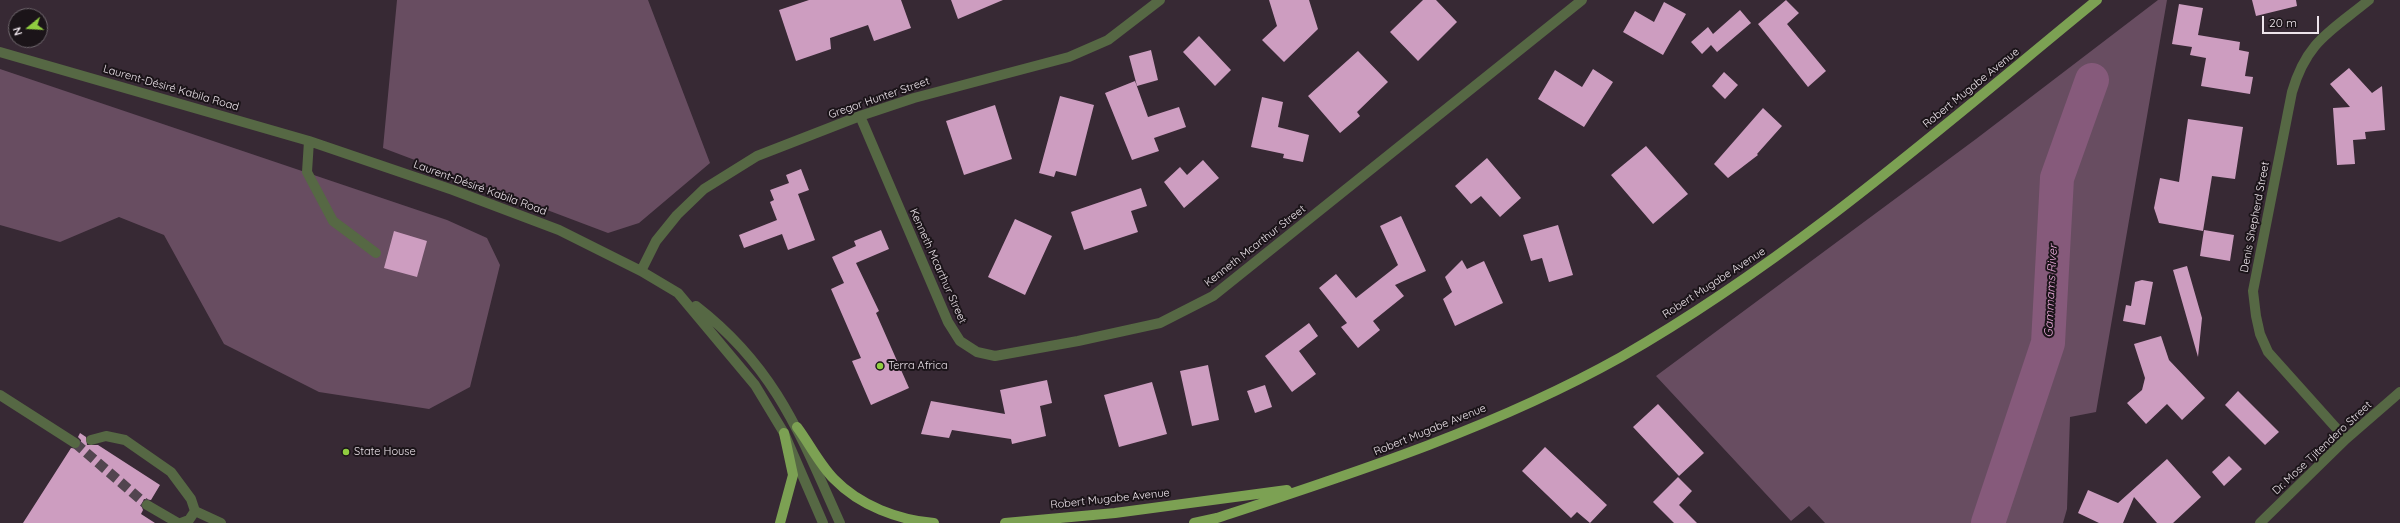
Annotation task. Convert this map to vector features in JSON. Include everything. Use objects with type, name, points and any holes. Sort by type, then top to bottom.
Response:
[{"type":"main road","name":"Robert Mugabe Avenue","points":[[1194,523],[1217,518],[1313,487],[1456,434],[1542,396],[1619,358],[1686,318],[1748,278],[1869,186],[2097,0]]},
{"type":"main road","points":[[797,427],[834,480],[863,500],[888,514],[917,522],[934,523]]},
{"type":"main road","points":[[780,523],[793,475],[784,433]]},
{"type":"main road","name":"Robert Mugabe Avenue","points":[[1005,523],[1115,512],[1313,487]]},
{"type":"street","name":"Gregor Hunter Street","points":[[641,271],[656,242],[677,215],[704,189],[757,156],[860,116],[948,88],[1069,57],[1108,40],[1160,0]]},
{"type":"street","name":"Kenneth Mcarthur Street","points":[[860,116],[948,322],[960,341],[976,352],[995,356],[1078,341],[1160,323],[1213,296],[1582,0]]},
{"type":"street","name":"Denis Shepherd Street","points":[[2346,439],[2268,352],[2260,334],[2254,291],[2292,92],[2299,69],[2314,44],[2369,0]]},
{"type":"street","name":"Laurent-Désiré Kabila Road","points":[[0,52],[309,141],[453,190],[560,230],[641,271],[678,293],[755,385],[784,433],[823,523]]},
{"type":"street","points":[[309,141],[307,172],[333,221],[376,253]]},
{"type":"street","points":[[678,293],[718,323],[741,346],[765,375],[797,427],[840,523]]},
{"type":"street","name":"Dr. Mose Tjitendero Street","points":[[2260,523],[2346,439],[2400,392]]},
{"type":"street","points":[[0,395],[75,443]]},
{"type":"street","points":[[91,440],[106,436],[125,440],[171,472],[191,498],[195,511],[221,523]]},
{"type":"street","points":[[147,505],[179,523],[189,520],[195,511]]},
{"type":"shaded area","points":[[397,0],[648,0],[710,163],[639,223],[608,233],[383,148]]},
{"type":"shaded area","points":[[2158,0],[2167,0],[2096,412],[2070,417],[2067,509],[2063,523],[1825,523],[1809,506],[1791,521],[1656,376],[1976,139]]},
{"type":"shaded area","points":[[0,69],[447,220],[487,238],[500,265],[470,387],[429,409],[319,392],[224,344],[164,235],[119,217],[60,242],[0,225]]},
{"type":"building","points":[[809,0],[901,0],[911,28],[874,41],[868,25],[830,38],[831,49],[796,61],[779,10]]},
{"type":"building","points":[[951,0],[1003,0],[958,19]]},
{"type":"building","points":[[1269,0],[1309,0],[1318,29],[1284,62],[1262,40],[1277,26]]},
{"type":"building","points":[[1423,0],[1436,0],[1457,22],[1418,61],[1390,32]]},
{"type":"building","points":[[1786,0],[1799,13],[1787,24],[1826,71],[1808,87],[1758,24]]},
{"type":"building","points":[[2252,0],[2296,0],[2297,6],[2256,16]]},
{"type":"building","points":[[1664,2],[1686,14],[1663,55],[1623,32],[1635,11],[1654,22]]},
{"type":"building","points":[[2179,4],[2203,8],[2198,35],[2240,42],[2239,50],[2249,52],[2245,76],[2253,77],[2250,94],[2201,86],[2206,58],[2190,55],[2192,47],[2172,44]]},
{"type":"building","points":[[1740,10],[1751,23],[1717,52],[1711,45],[1702,54],[1691,42],[1708,27],[1713,34]]},
{"type":"building","points":[[1199,36],[1231,70],[1215,86],[1183,52]]},
{"type":"building","points":[[1151,50],[1158,80],[1137,86],[1129,56]]},
{"type":"building","points":[[1358,51],[1388,82],[1357,112],[1360,116],[1340,133],[1308,96]]},
{"type":"building","points":[[2349,68],[2372,93],[2382,86],[2385,130],[2365,132],[2366,139],[2353,140],[2355,164],[2337,165],[2333,108],[2350,107],[2330,84]]},
{"type":"building","points":[[1593,69],[1613,82],[1584,127],[1538,99],[1555,70],[1582,87]]},
{"type":"building","points":[[1724,72],[1738,85],[1725,99],[1712,86]]},
{"type":"building","points":[[1135,81],[1148,117],[1179,107],[1186,127],[1154,138],[1159,151],[1132,160],[1105,93]]},
{"type":"building","points":[[1060,96],[1094,105],[1076,176],[1056,171],[1054,177],[1039,173]]},
{"type":"building","points":[[1262,97],[1283,102],[1278,127],[1309,135],[1303,162],[1283,158],[1284,154],[1251,147]]},
{"type":"building","points":[[995,105],[1012,159],[964,175],[946,121]]},
{"type":"building","points":[[1763,108],[1782,126],[1757,154],[1758,155],[1728,178],[1714,164]]},
{"type":"building","points":[[2188,119],[2243,127],[2235,179],[2212,176],[2203,231],[2159,223],[2154,208],[2160,178],[2179,182]]},
{"type":"building","points":[[1646,146],[1688,194],[1653,224],[1611,175]]},
{"type":"building","points":[[1487,158],[1521,198],[1500,217],[1481,196],[1471,204],[1455,186]]},
{"type":"building","points":[[1203,160],[1219,178],[1184,208],[1164,182],[1180,167],[1187,175]]},
{"type":"building","points":[[801,169],[809,190],[798,194],[815,240],[788,250],[782,234],[744,248],[739,235],[777,220],[770,202],[774,200],[770,190],[789,183],[786,175]]},
{"type":"building","points":[[1141,188],[1147,206],[1131,211],[1138,232],[1084,250],[1071,212]]},
{"type":"building","points":[[1401,216],[1426,271],[1395,285],[1404,296],[1373,321],[1380,330],[1358,348],[1341,327],[1347,323],[1319,288],[1336,274],[1356,298],[1398,265],[1380,226]]},
{"type":"building","points":[[1015,219],[1052,236],[1025,295],[988,277]]},
{"type":"building","points":[[1558,225],[1573,275],[1549,282],[1542,258],[1531,261],[1523,235]]},
{"type":"building","points":[[881,230],[889,249],[856,263],[879,311],[876,313],[909,388],[871,405],[852,361],[861,358],[831,289],[844,283],[832,257],[856,246],[854,241]]},
{"type":"building","points":[[2204,230],[2234,235],[2230,261],[2200,256]]},
{"type":"building","points":[[394,231],[427,241],[417,277],[384,268]]},
{"type":"building","points":[[1462,260],[1467,269],[1484,261],[1503,303],[1455,326],[1443,299],[1452,292],[1445,277]]},
{"type":"building","points":[[2187,266],[2202,318],[2198,357],[2173,270]]},
{"type":"building","points":[[2142,280],[2153,282],[2145,325],[2123,321],[2126,305],[2131,306],[2135,282]]},
{"type":"building","points":[[1309,323],[1318,336],[1299,351],[1316,374],[1292,392],[1265,356]]},
{"type":"building","points":[[2161,336],[2169,360],[2205,398],[2182,420],[2167,404],[2146,424],[2127,403],[2142,390],[2145,378],[2134,344]]},
{"type":"building","points":[[1208,365],[1219,420],[1192,426],[1180,371]]},
{"type":"building","points":[[1047,380],[1052,403],[1040,406],[1046,436],[1012,444],[1011,439],[952,430],[949,438],[921,434],[931,401],[1005,414],[1000,390]]},
{"type":"building","points":[[1152,382],[1167,434],[1119,447],[1104,395]]},
{"type":"building","points":[[1265,385],[1272,407],[1255,413],[1247,391]]},
{"type":"building","points":[[2238,391],[2279,432],[2265,445],[2225,405]]},
{"type":"building","points":[[1658,404],[1704,453],[1679,476],[1633,427]]},
{"type":"building","points":[[80,433],[86,437],[87,445],[98,445],[160,485],[151,500],[144,499],[141,505],[143,510],[141,514],[155,523],[23,523],[71,448],[78,449],[81,446],[81,440],[78,437]]},
{"type":"building","points":[[1545,447],[1607,505],[1590,523],[1577,512],[1571,518],[1522,471]]},
{"type":"building","points":[[2229,456],[2242,469],[2224,486],[2212,472]]},
{"type":"building","points":[[2167,459],[2201,497],[2173,523],[2157,523],[2134,497],[2123,523],[2099,523],[2078,513],[2088,490],[2118,503]]},
{"type":"building","points":[[1678,477],[1692,491],[1679,505],[1697,523],[1674,523],[1653,502]]},
{"type":"waterway","name":"Gammams River","points":[[1988,523],[2048,343],[2057,178],[2092,80]]},
{"type":"tunnel","points":[[75,443],[147,505]]},
{"type":"place","name":"Terra Africa","points":[[880,366]]},
{"type":"place","name":"State House","points":[[346,452]]}]
